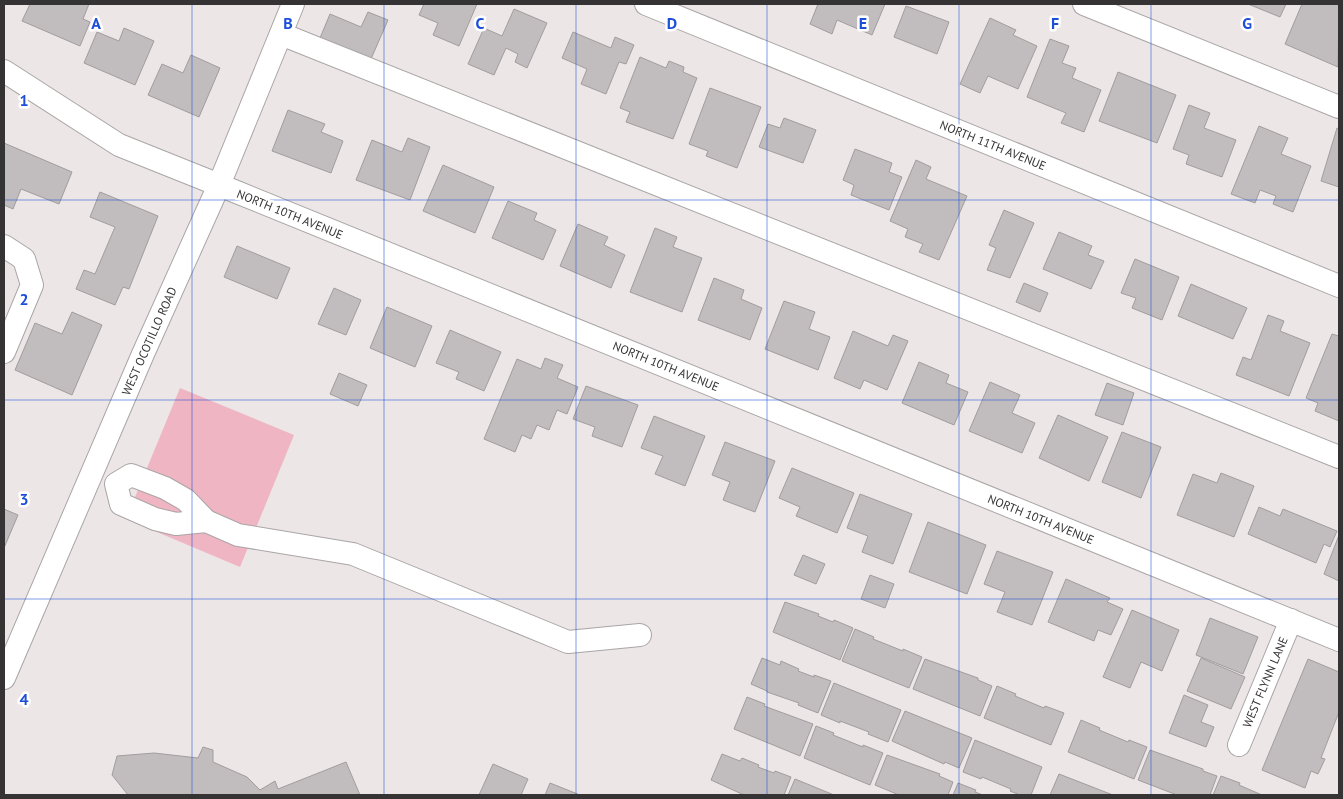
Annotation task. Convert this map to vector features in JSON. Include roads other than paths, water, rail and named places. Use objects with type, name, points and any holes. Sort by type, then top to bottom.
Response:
[{"type":"street","name":"WEST OCOTILLO ROAD","points":[[4,678],[143,354],[219,185],[293,4]]},
{"type":"street","name":"NORTH 11TH AVENUE","points":[[646,4],[1339,286]]},
{"type":"street","points":[[1084,4],[1339,107]]},
{"type":"street","points":[[281,34],[1339,457]]},
{"type":"street","name":"NORTH 10TH AVENUE","points":[[4,71],[119,145],[1339,640]]},
{"type":"street","points":[[4,246],[24,259],[32,285],[4,352]]},
{"type":"street","points":[[91,474],[116,484]]},
{"type":"street","points":[[116,484],[131,475],[172,492],[186,500],[206,522],[238,535],[353,554],[568,642],[640,635]]},
{"type":"street","points":[[116,484],[121,504],[160,520],[176,524],[206,522]]},
{"type":"street","points":[[160,520],[172,492]]},
{"type":"street","name":"WEST FLYNN LANE","points":[[1239,745],[1290,620]]}]
